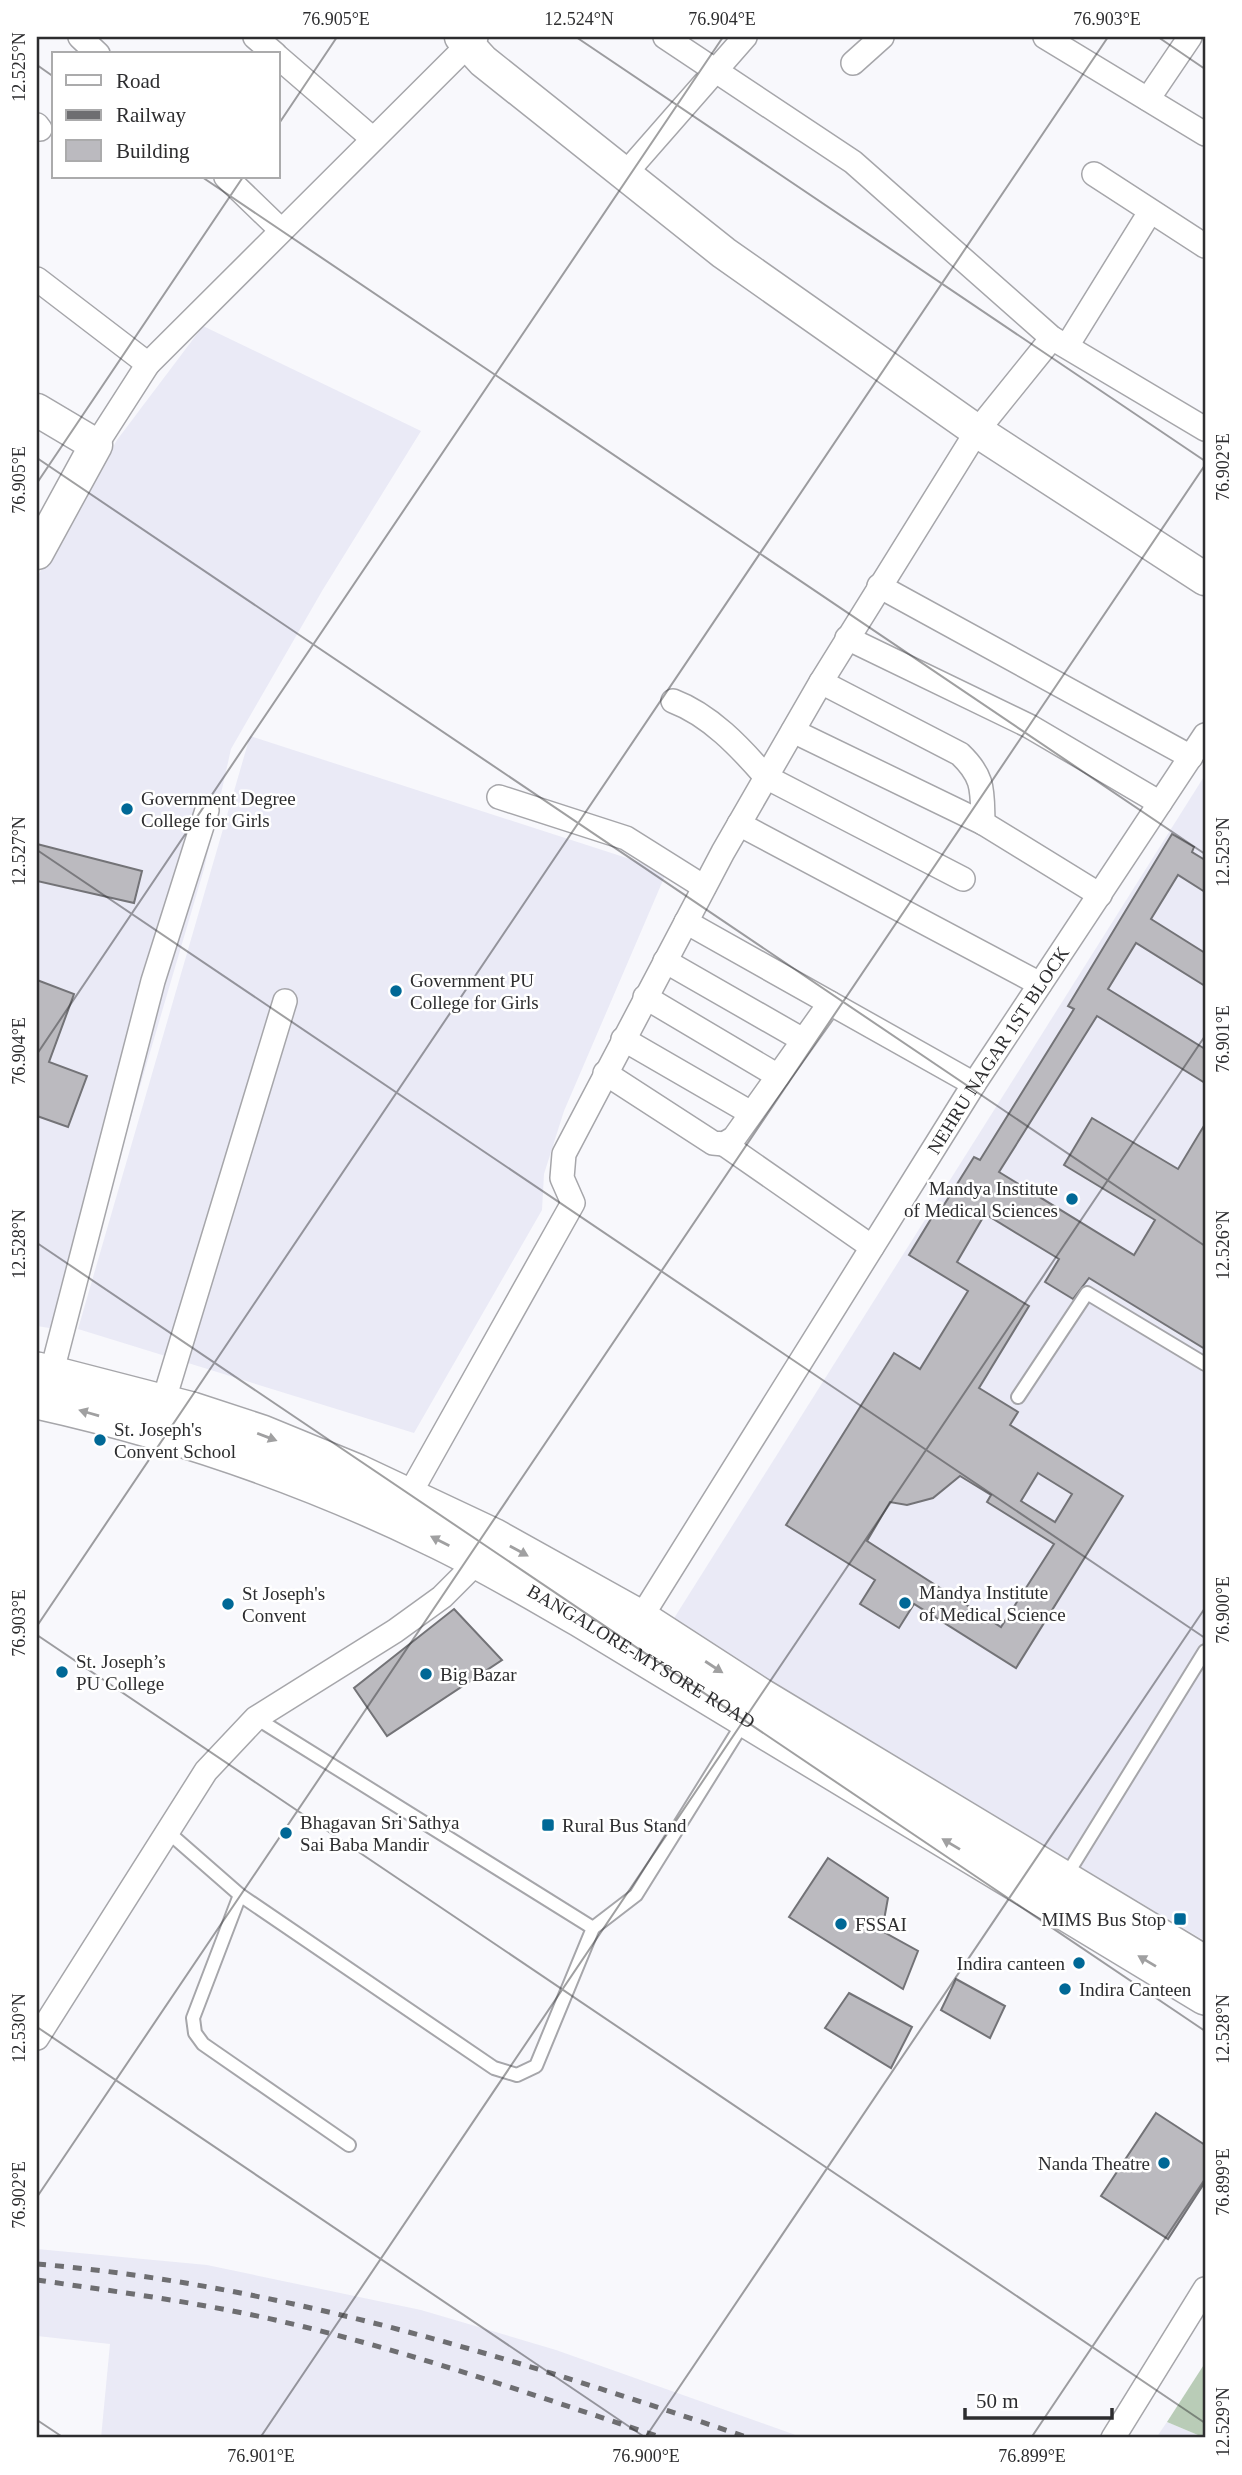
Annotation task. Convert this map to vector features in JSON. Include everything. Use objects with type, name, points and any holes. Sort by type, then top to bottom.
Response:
[{"type":"main road","name":"BANGALORE-MYSORE ROAD","points":[[42,1382],[163,1403],[262,1434],[408,1497],[493,1537],[640,1619],[753,1709]]},
{"type":"main road","name":"BANGALORE-MYSORE ROAD","points":[[42,1382],[131,1424],[247,1460],[429,1535],[479,1560],[580,1618],[753,1709],[1056,1891],[1205,1996]]},
{"type":"main road","name":"BANGALORE-MYSORE ROAD","points":[[1056,1891],[1205,1965]]},
{"type":"street","points":[[80,37],[96,52]]},
{"type":"street","points":[[255,37],[272,52]]},
{"type":"street","points":[[665,37],[853,162],[1060,342],[1205,429]]},
{"type":"street","points":[[625,174],[714,69],[745,37]]},
{"type":"street","points":[[853,63],[882,37]]},
{"type":"street","points":[[1045,37],[1205,134]]},
{"type":"street","points":[[1148,99],[1190,37]]},
{"type":"street","points":[[37,553],[47,514],[96,445],[148,364],[373,139],[468,39],[483,61],[724,253],[977,431],[1205,579]]},
{"type":"street","points":[[280,59],[373,139]]},
{"type":"street","points":[[1094,174],[1205,246]]},
{"type":"street","points":[[227,178],[281,230]]},
{"type":"street","points":[[408,1497],[573,1203],[562,1178],[564,1154],[645,997],[766,777],[847,638],[977,431],[1060,342],[1150,212]]},
{"type":"street","points":[[37,279],[148,364]]},
{"type":"street","points":[[37,410],[96,445]]},
{"type":"street","points":[[879,586],[1191,757]]},
{"type":"street","points":[[847,638],[1029,726],[1160,803]]},
{"type":"street","points":[[821,682],[960,754],[973,767],[982,783],[983,824]]},
{"type":"street","points":[[673,701],[693,709],[742,749],[766,777],[963,878]]},
{"type":"street","points":[[793,731],[983,824],[1100,894]]},
{"type":"street","name":"NEHRU NAGAR 1ST BLOCK","points":[[640,1619],[974,1084],[1205,735]]},
{"type":"street","points":[[499,797],[626,838],[704,887]]},
{"type":"street","points":[[42,1382],[153,981],[207,810]]},
{"type":"street","points":[[739,824],[1040,984]]},
{"type":"street","points":[[686,922],[974,1084]]},
{"type":"street","points":[[665,961],[803,1040]]},
{"type":"street","points":[[645,997],[778,1076]]},
{"type":"street","points":[[163,1403],[285,1001]]},
{"type":"street","points":[[724,1144],[734,1138],[830,1003]]},
{"type":"street","points":[[623,1039],[751,1113]]},
{"type":"street","points":[[605,1073],[713,1143],[724,1144],[872,1247]]},
{"type":"street","points":[[37,2038],[206,1771],[256,1718],[395,1631],[442,1597],[479,1560]]},
{"type":"street","points":[[1113,2438],[1205,2289]]},
{"type":"lane","points":[[1018,1397],[1087,1293],[1205,1364]]},
{"type":"lane","points":[[1056,1891],[1205,1651]]},
{"type":"lane","points":[[168,1832],[240,1895],[494,2068],[517,2075],[536,2066],[593,1928],[636,1895],[753,1709]]},
{"type":"lane","points":[[256,1718],[593,1928]]},
{"type":"lane","points":[[240,1895],[193,2018],[195,2033],[203,2043],[349,2145]]},
{"type":"shaded area","name":"Government Degree College for Girls","points":[[203,326],[421,431],[322,591],[231,749],[204,869],[68,1331],[37,1326],[37,577],[117,440]]},
{"type":"shaded area","name":"Government PU College for Girls","points":[[250,736],[667,871],[564,1111],[544,1174],[542,1210],[414,1433],[78,1329]]},
{"type":"shaded area","name":"Mandya Institute of Medical Sciences","points":[[1205,775],[1205,1941],[671,1623]]},
{"type":"shaded area","points":[[37,2249],[207,2265],[421,2310],[556,2350],[804,2438],[101,2438],[110,2344],[37,2336]]},
{"type":"shaded area","points":[[1167,2422],[1205,2438],[1156,2438]]},
{"type":"green space","points":[[1205,2363],[1205,2438],[1167,2422]]},
{"type":"building","points":[[1172,834],[1194,847],[1192,852],[1205,860],[1205,892],[1178,875],[1151,919],[1205,953],[1205,986],[1136,943],[1108,989],[1205,1049],[1205,1083],[1097,1016],[999,1172],[1134,1255],[1155,1220],[1064,1165],[1092,1118],[1178,1169],[1205,1124],[1205,1349],[1089,1278],[1073,1299],[1045,1282],[1059,1259],[985,1214],[957,1262],[1029,1306],[979,1388],[1018,1412],[1010,1425],[1123,1496],[1016,1668],[914,1604],[899,1628],[860,1604],[875,1580],[786,1525],[894,1353],[920,1369],[968,1291],[909,1255],[974,1157],[980,1160],[1074,1009],[1068,1006]],"holes":[[[1038,1473],[1072,1494],[1055,1522],[1021,1501]],[[960,1476],[991,1495],[987,1502],[1054,1544],[1001,1627],[867,1541],[890,1502],[907,1505],[933,1498]]]},
{"type":"building","points":[[37,844],[142,871],[134,903],[37,881]]},
{"type":"building","points":[[37,980],[74,994],[49,1062],[87,1076],[68,1127],[37,1116]]},
{"type":"building","name":"Big Bazar","points":[[454,1609],[502,1660],[387,1736],[354,1688]]},
{"type":"building","name":"FSSAI","points":[[828,1858],[888,1898],[882,1931],[918,1951],[903,1989],[789,1917]]},
{"type":"building","points":[[956,1979],[1005,2006],[990,2038],[941,2010]]},
{"type":"building","points":[[849,1993],[912,2027],[891,2068],[825,2028]]},
{"type":"building","name":"Nanda Theatre","points":[[1156,2113],[1205,2145],[1205,2182],[1168,2239],[1101,2196]]},
{"type":"railway","points":[[37,2264],[128,2274],[309,2307],[398,2329],[574,2380],[749,2438]]},
{"type":"railway","points":[[37,2280],[206,2306],[313,2329],[464,2372],[663,2438]]},
{"type":"place","name":"Government Degree College for Girls","points":[[127,809]]},
{"type":"place","name":"Government PU College for Girls","points":[[396,991]]},
{"type":"place","name":"Mandya Institute of Medical Sciences","points":[[1072,1199]]},
{"type":"place","name":"St. Joseph's Convent School","points":[[100,1440]]},
{"type":"place","name":"Mandya Institute of Medical Science","points":[[905,1603]]},
{"type":"place","name":"St Joseph's Convent","points":[[228,1604]]},
{"type":"place","name":"St. Joseph’s PU College","points":[[62,1672]]},
{"type":"place","name":"Big Bazar","points":[[426,1674]]},
{"type":"place","name":"Rural Bus Stand","points":[[548,1825]]},
{"type":"place","name":"Bhagavan Sri Sathya Sai Baba Mandir","points":[[286,1833]]},
{"type":"place","name":"MIMS Bus Stop","points":[[1180,1919]]},
{"type":"place","name":"FSSAI","points":[[841,1924]]},
{"type":"place","name":"Indira canteen","points":[[1079,1963]]},
{"type":"place","name":"Indira Canteen","points":[[1065,1989]]},
{"type":"place","name":"Nanda Theatre","points":[[1164,2163]]}]
